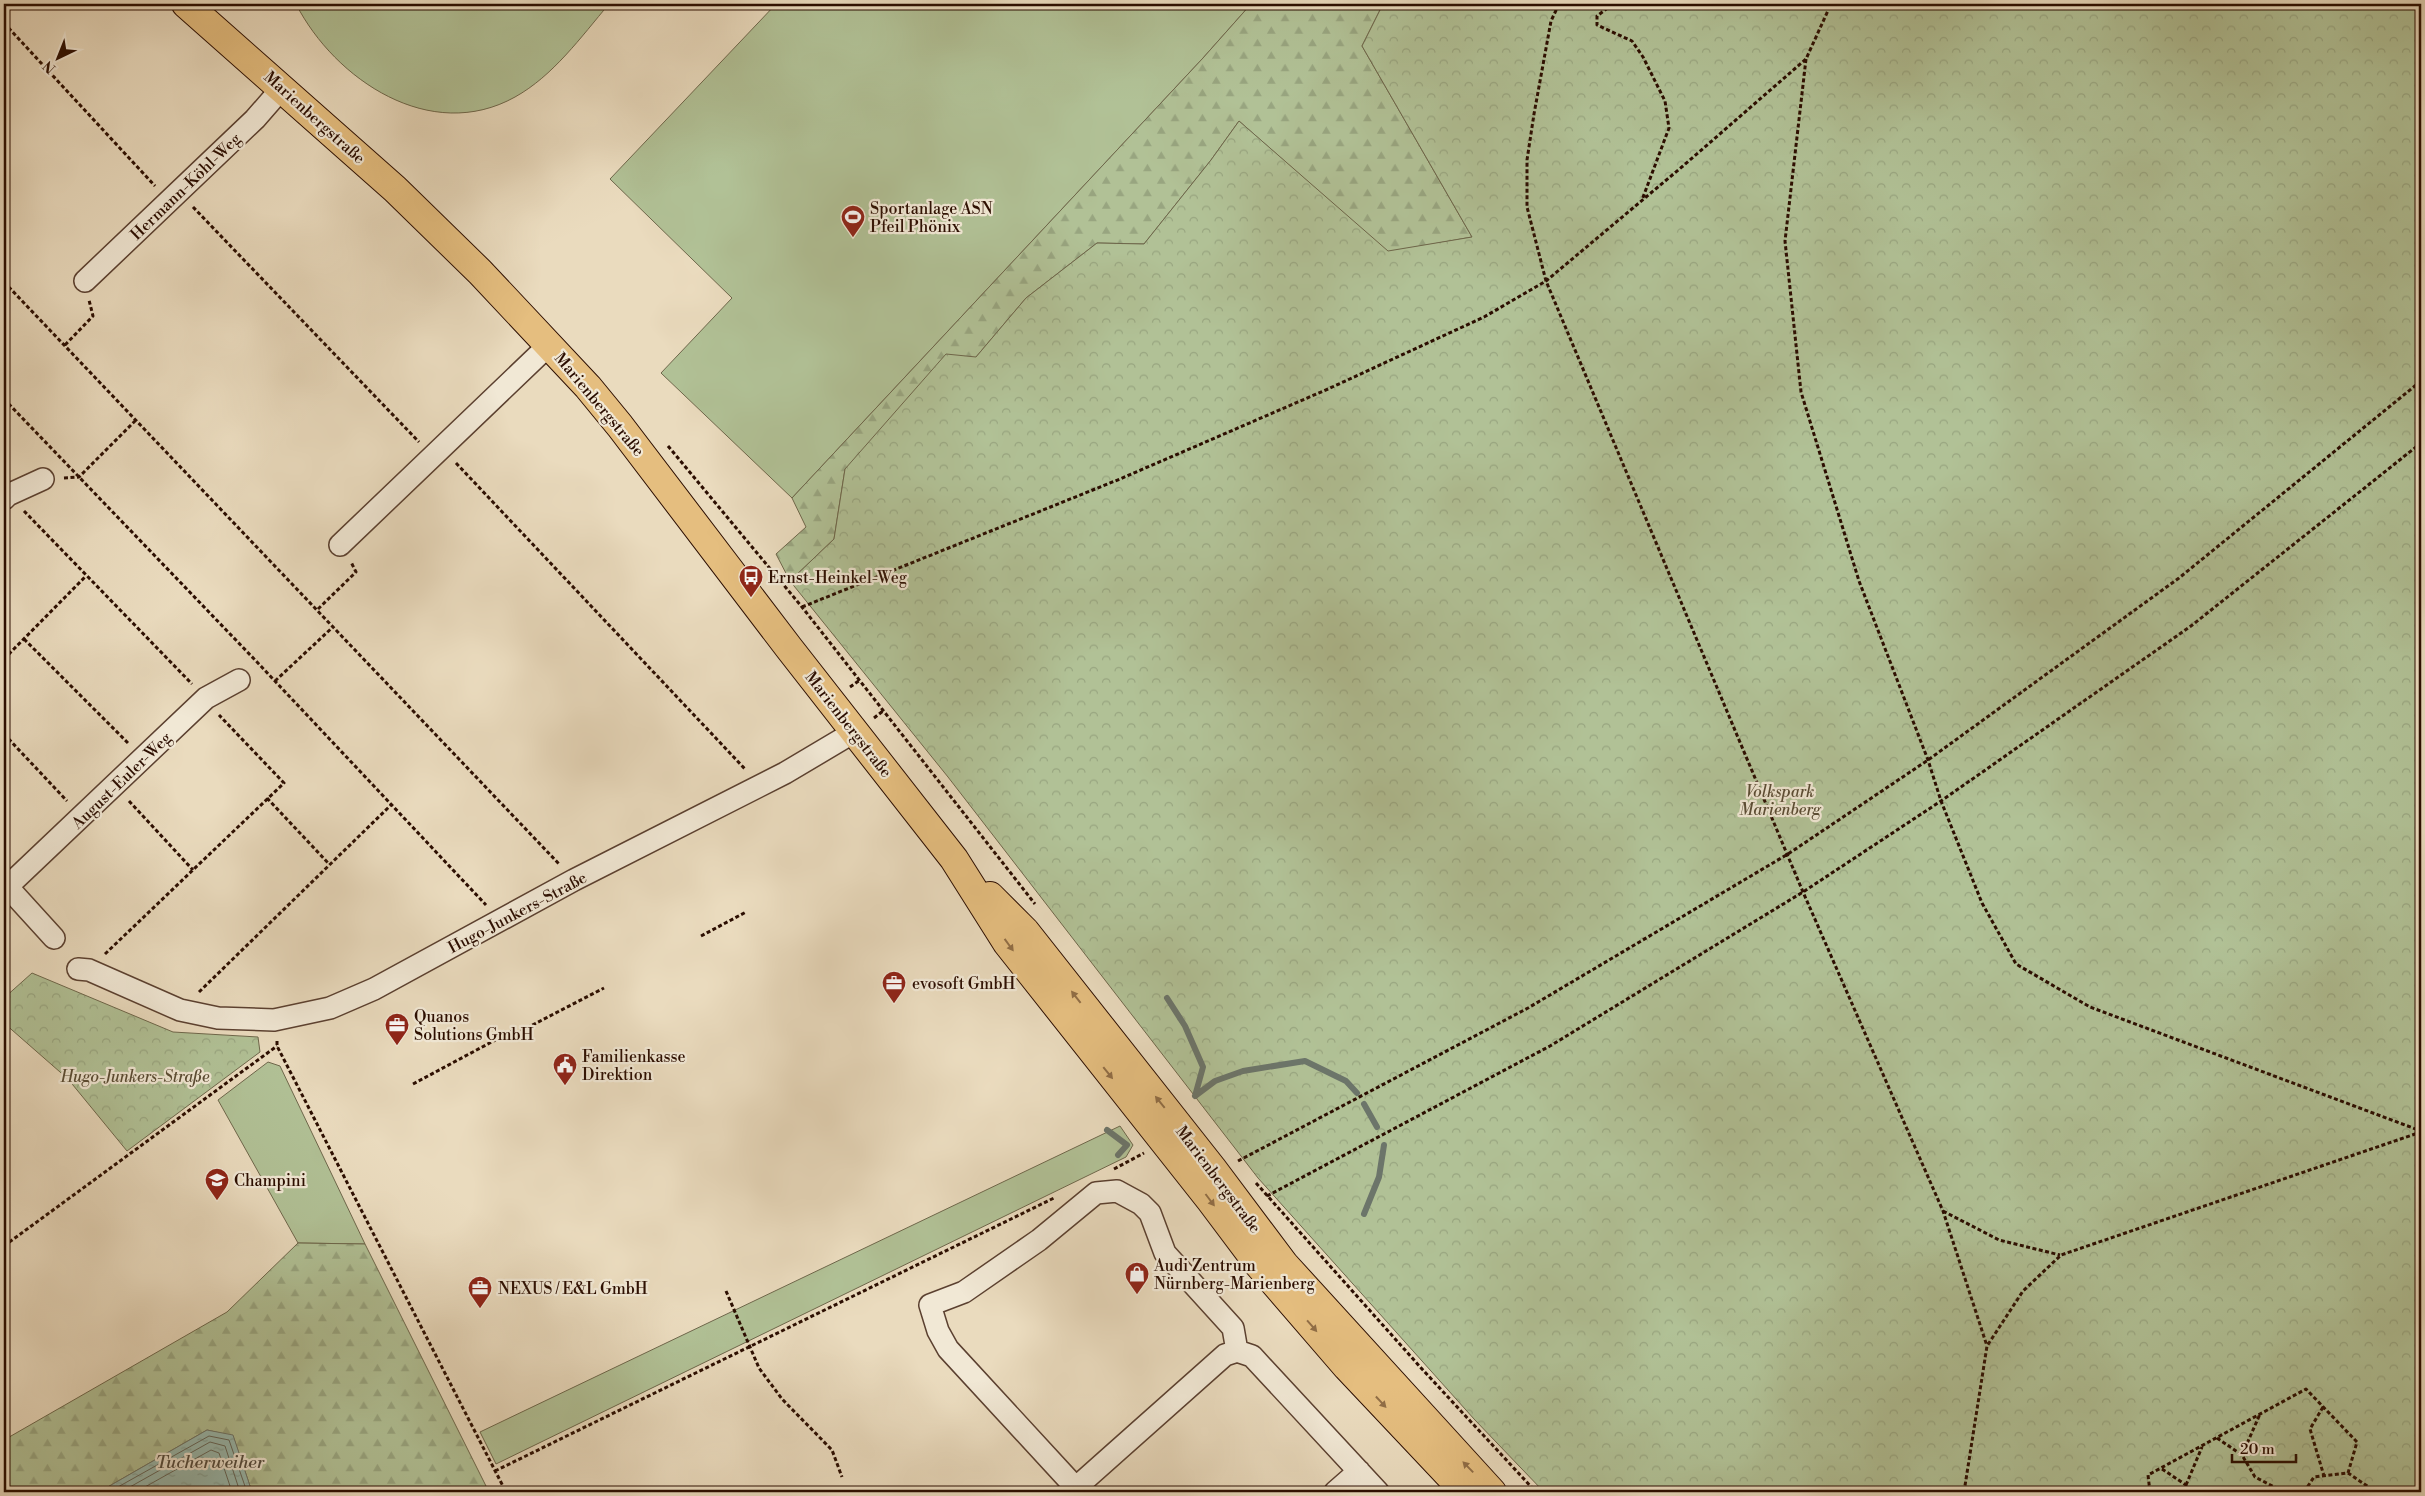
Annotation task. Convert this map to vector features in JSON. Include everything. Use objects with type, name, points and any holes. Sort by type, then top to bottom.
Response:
[{"type":"main road","name":"Marienbergstraße","points":[[186,4],[401,195],[550,344],[620,426],[854,732],[954,859],[1007,943],[1269,1277],[1347,1367],[1465,1492]]},
{"type":"main road","name":"Marienbergstraße","points":[[954,859],[1025,931],[1212,1168],[1284,1264],[1378,1370],[1492,1492]]},
{"type":"main road","points":[[1347,1367],[1361,1365],[1378,1370]]},
{"type":"street","name":"Hermann-Köhl-Weg","points":[[85,281],[255,119],[282,88]]},
{"type":"street","points":[[340,545],[550,344]]},
{"type":"street","points":[[6,497],[43,479]]},
{"type":"street","name":"August-Euler-Weg","points":[[6,885],[115,786],[206,698],[239,680]]},
{"type":"street","name":"Hugo-Junkers-Straße","points":[[83,970],[180,1010],[218,1018],[274,1020],[330,1008],[374,989],[574,880],[761,786],[854,732]]},
{"type":"street","points":[[6,885],[54,938]]},
{"type":"street","points":[[1237,1351],[1233,1328],[1165,1253],[1150,1213],[1141,1204],[1117,1191],[1096,1193],[1039,1240],[964,1292],[930,1305],[938,1331],[948,1349],[1073,1490],[1225,1355],[1237,1351],[1252,1356],[1378,1492]]},
{"type":"street","points":[[1335,1492],[1358,1471]]},
{"type":"path","points":[[1559,4],[1551,21],[1534,114],[1528,160],[1527,207],[1546,281],[1803,892],[1943,1211],[1987,1346]]},
{"type":"path","points":[[1613,4],[1597,16],[1597,25],[1632,41],[1643,57],[1665,101],[1669,128],[1642,201]]},
{"type":"path","points":[[1831,4],[1806,59],[1785,241],[1801,392],[1859,581],[1928,760],[1941,801],[1982,903],[2016,964],[2090,1007],[2421,1132]]},
{"type":"path","points":[[4,23],[174,197],[438,453],[761,786]]},
{"type":"path","points":[[884,711],[802,607],[1120,479],[1328,389],[1484,317],[1546,281],[1806,59]]},
{"type":"path","points":[[65,345],[93,316],[85,281]]},
{"type":"path","points":[[4,282],[318,609],[574,880]]},
{"type":"path","points":[[1238,1161],[1528,1008],[1788,854],[1928,760],[2179,578],[2421,381]]},
{"type":"path","points":[[2416,386],[2421,388]]},
{"type":"path","points":[[4,399],[392,804],[501,921]]},
{"type":"path","points":[[43,479],[79,477],[136,420]]},
{"type":"path","points":[[1536,1492],[1422,1369],[1267,1196],[1550,1046],[1803,892],[1941,801],[2191,626],[2421,443]]},
{"type":"path","points":[[6,497],[206,698],[284,782],[193,870],[83,970]]},
{"type":"path","points":[[318,609],[356,572],[340,545]]},
{"type":"path","points":[[4,659],[86,576]]},
{"type":"path","points":[[275,682],[334,626]]},
{"type":"path","points":[[24,639],[143,759]]},
{"type":"path","points":[[4,734],[82,816]]},
{"type":"path","points":[[115,786],[193,870]]},
{"type":"path","points":[[267,798],[329,864]]},
{"type":"path","points":[[180,1010],[392,804]]},
{"type":"path","points":[[700,936],[746,912]]},
{"type":"path","points":[[413,1084],[604,988]]},
{"type":"path","points":[[274,1020],[277,1046],[506,1492]]},
{"type":"path","points":[[4,1246],[277,1046]]},
{"type":"path","points":[[1964,1492],[1987,1346],[2023,1291],[2061,1255],[2421,1132]]},
{"type":"path","points":[[1113,1169],[1163,1141]]},
{"type":"path","points":[[495,1471],[1060,1195]]},
{"type":"path","points":[[1943,1211],[1999,1240],[2061,1255]]},
{"type":"path","points":[[726,1291],[759,1368],[782,1399],[832,1450],[842,1477]]},
{"type":"path","points":[[2150,1492],[2148,1475],[2306,1388],[2357,1442],[2348,1473]]},
{"type":"path","points":[[2323,1406],[2310,1429],[2324,1476]]},
{"type":"path","points":[[2242,1455],[2260,1414]]},
{"type":"path","points":[[2217,1438],[2242,1455],[2255,1477],[2284,1492]]},
{"type":"path","points":[[2186,1485],[2202,1446]]},
{"type":"path","points":[[2161,1468],[2186,1485],[2189,1492]]},
{"type":"path","points":[[2304,1492],[2314,1477],[2348,1473],[2376,1492]]},
{"type":"green space","points":[[296,4],[609,4],[566,55],[529,88],[515,97],[483,110],[451,113],[419,108],[389,97],[360,79],[335,57],[313,32]]},
{"type":"green space","name":"Sportanlage ASN Pfeil Phönix","points":[[776,4],[1251,4],[1203,58],[792,498],[661,373],[732,298],[610,179]]},
{"type":"green space","points":[[1251,4],[1383,4],[1362,46],[1472,237],[1388,252],[1239,121],[1211,160],[1144,244],[1097,243],[1026,298],[976,357],[845,469],[834,539],[790,581],[776,554],[806,527],[792,498],[1203,58]]},
{"type":"green space","name":"Volkspark Marienberg","points":[[1383,4],[2421,4],[2421,1492],[1544,1492],[1474,1419],[1258,1178],[948,777],[790,581],[834,539],[845,469],[946,354],[976,357],[1026,298],[1097,243],[1144,244],[1211,160],[1239,121],[1388,251],[1472,237],[1362,46]]},
{"type":"green space","name":"Hugo-Junkers-Straße","points":[[32,973],[173,1032],[258,1037],[260,1052],[127,1151],[68,1079],[4,1023],[4,998]]},
{"type":"green space","points":[[268,1062],[280,1066],[365,1244],[298,1243],[218,1100]]},
{"type":"green space","points":[[1120,1126],[1133,1145],[1126,1157],[496,1464],[480,1432]]},
{"type":"green space","points":[[298,1243],[365,1244],[489,1492],[252,1492],[233,1436],[207,1430],[99,1492],[4,1492],[4,1440],[227,1312]]},
{"type":"water","name":"Tucherweiher","points":[[207,1430],[233,1435],[252,1492],[99,1492]]},
{"type":"waterway","points":[[1167,998],[1185,1026],[1203,1067],[1195,1096]]},
{"type":"waterway","points":[[1195,1096],[1215,1081],[1243,1071],[1305,1061],[1346,1081],[1357,1093]]},
{"type":"waterway","points":[[1364,1104],[1377,1127]]},
{"type":"waterway","points":[[1107,1130],[1127,1145],[1118,1155]]},
{"type":"waterway","points":[[1364,1214],[1379,1177],[1384,1145]]},
{"type":"place","name":"Sportanlage ASN Pfeil Phönix","points":[[853,238]]},
{"type":"place","name":"Ernst-Heinkel-Weg","points":[[751,598]]},
{"type":"place","name":"evosoft GmbH","points":[[894,1004]]},
{"type":"place","name":"Quanos Solutions GmbH","points":[[397,1046]]},
{"type":"place","name":"Familienkasse Direktion","points":[[565,1086]]},
{"type":"place","name":"Champini","points":[[217,1201]]},
{"type":"place","name":"Audi Zentrum Nürnberg-Marienberg","points":[[1137,1295]]},
{"type":"place","name":"NEXUS / E&L GmbH","points":[[480,1309]]}]
